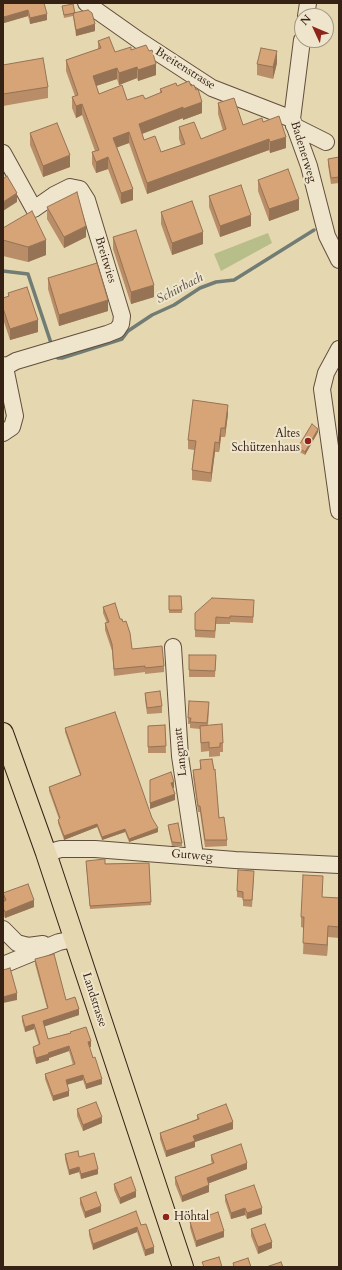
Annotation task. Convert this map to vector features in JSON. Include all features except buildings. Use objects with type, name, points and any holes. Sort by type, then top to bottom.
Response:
[{"type":"main road","name":"Landstrasse","points":[[3,733],[46,853],[66,940],[183,1267]]},
{"type":"street","name":"Breitenstrasse","points":[[86,3],[140,41],[212,88],[293,122],[326,142]]},
{"type":"street","name":"Badenerweg","points":[[301,48],[293,122],[309,166],[327,236],[339,260]]},
{"type":"street","name":"Breitwies","points":[[3,153],[34,209],[70,188],[80,189],[87,200],[122,316],[121,324],[117,330],[4,366],[15,416],[12,427],[3,433]]},
{"type":"street","points":[[339,349],[326,373],[322,389],[339,511]]},
{"type":"street","name":"Langmatt","points":[[173,647],[180,756],[195,856]]},
{"type":"street","name":"Gutweg","points":[[46,853],[61,849],[95,849],[339,866]]},
{"type":"street","points":[[3,929],[17,943],[28,946],[66,940]]},
{"type":"street","points":[[3,964],[66,940]]},
{"type":"green space","points":[[268,233],[272,243],[221,271],[214,254]]},
{"type":"waterway","name":"Schürbach","points":[[55,356],[62,358],[122,339],[128,331],[152,315],[174,305],[200,288],[216,282],[234,280],[314,230]]},
{"type":"waterway","name":"Schürbach","points":[[3,271],[28,274],[52,346]]},
{"type":"place","name":"Altes Schützenhaus","points":[[308,441]]},
{"type":"place","name":"Höhtal","points":[[166,1217]]}]
